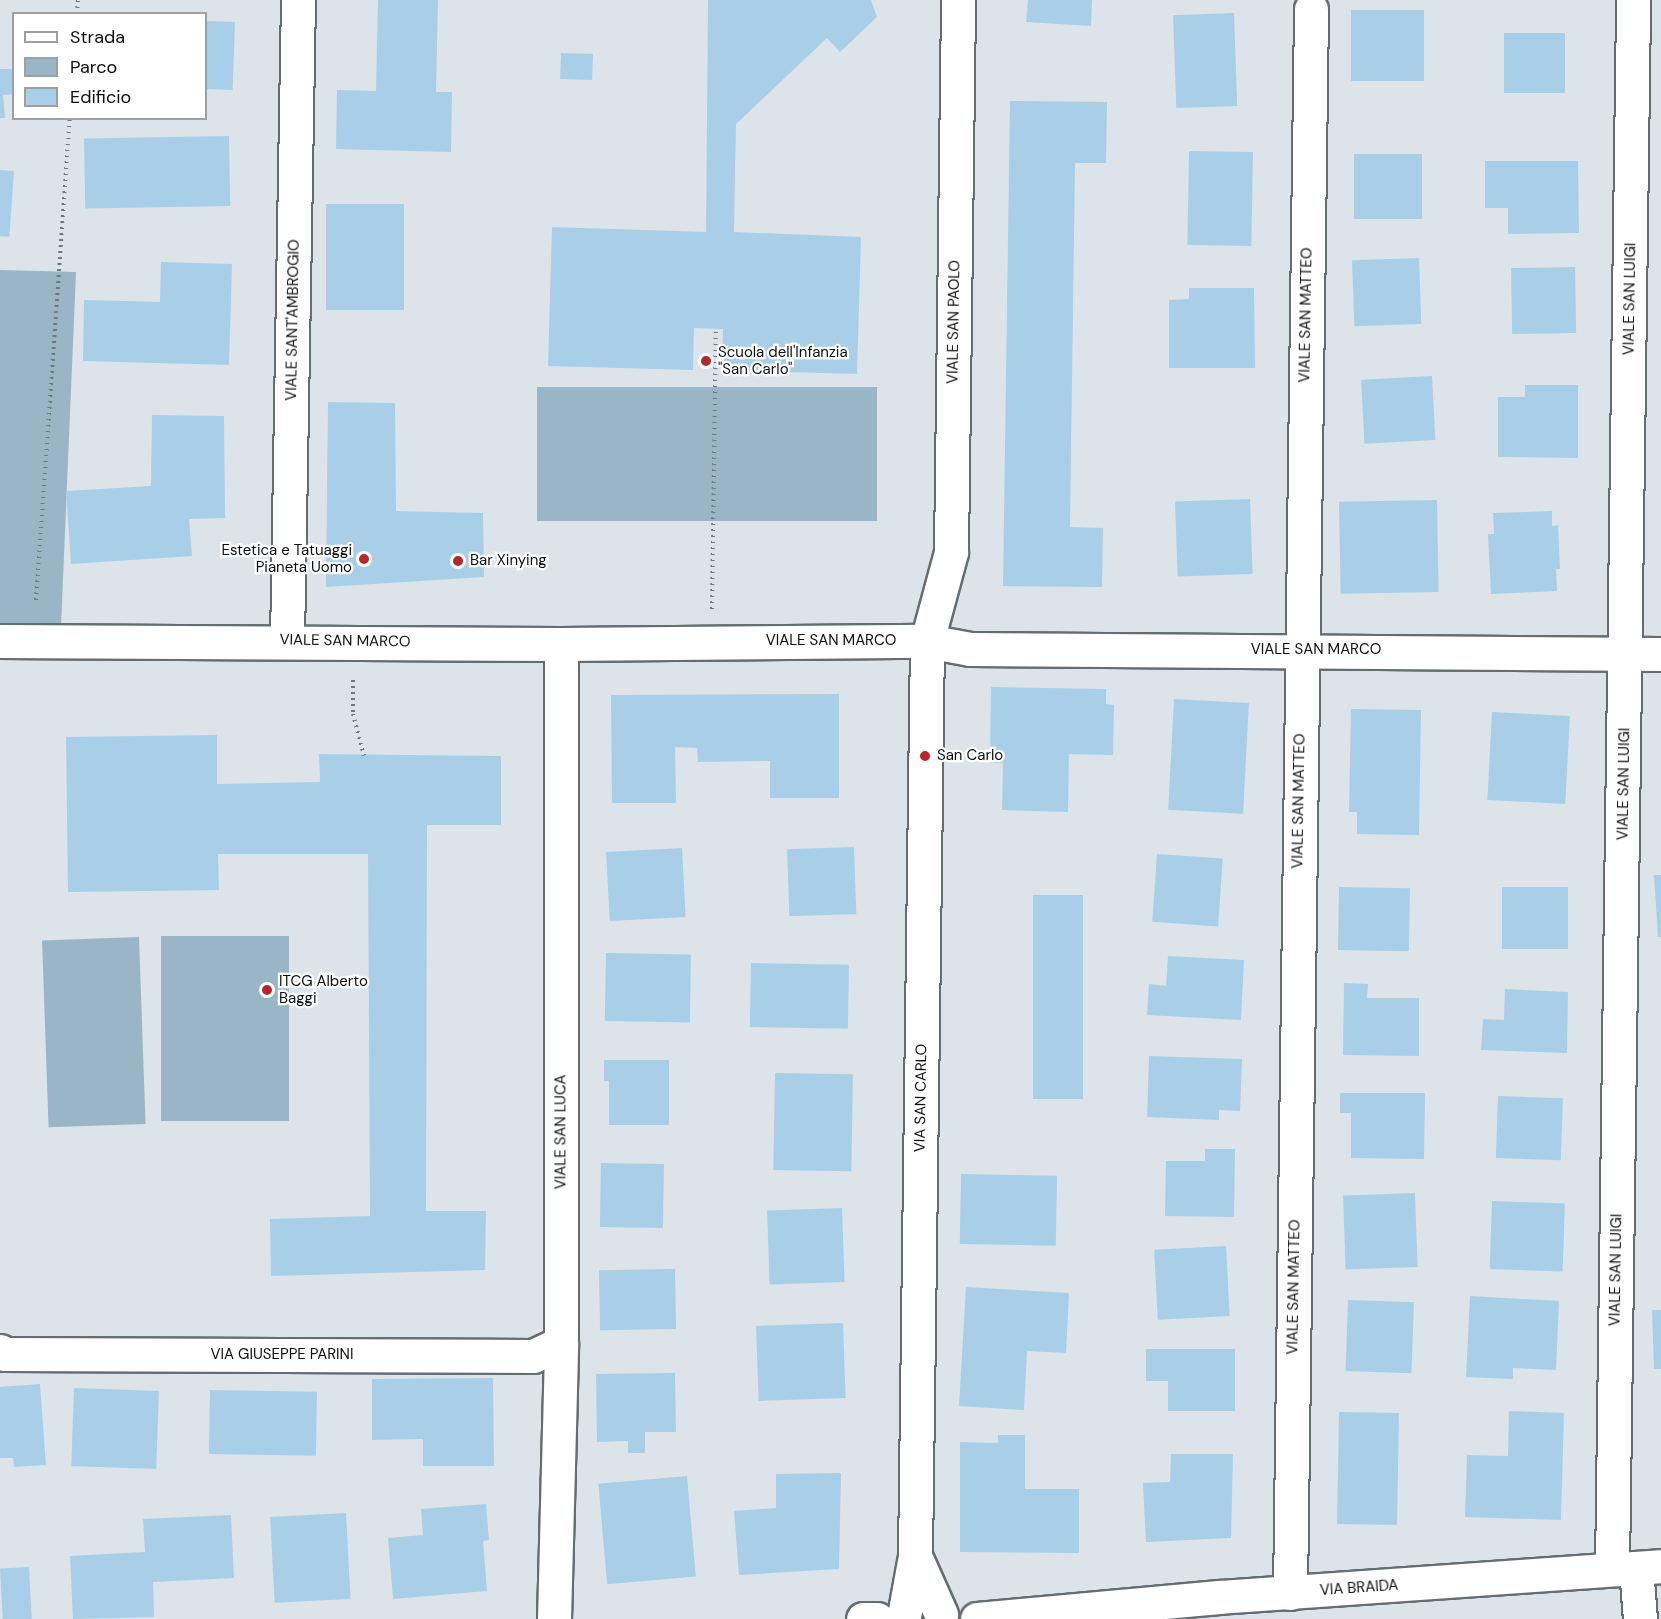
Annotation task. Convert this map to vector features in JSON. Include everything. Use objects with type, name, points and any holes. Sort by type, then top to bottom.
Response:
[{"type":"street","name":"VIALE SANT'AMBROGIO","points":[[287,641],[298,0]]},
{"type":"street","name":"VIALE SAN PAOLO","points":[[927,640],[951,552],[957,0]]},
{"type":"street","name":"VIALE SAN LUIGI","points":[[1634,0],[1626,653],[1636,1568],[1640,1619]]},
{"type":"street","name":"VIALE SAN MATTEO","points":[[1290,1593],[1311,9]]},
{"type":"street","name":"VIALE SAN MARCO","points":[[0,641],[561,644],[927,640],[970,649],[1661,654]]},
{"type":"street","name":"VIA SAN CARLO","points":[[894,1618],[915,1556],[927,640]]},
{"type":"street","name":"VIALE SAN LUCA","points":[[554,1619],[561,1343],[561,644]]},
{"type":"street","name":"VIA GIUSEPPE PARINI","points":[[0,1351],[5,1354],[534,1356],[561,1343]]},
{"type":"street","name":"VIA SAN CARLO","points":[[915,1556],[945,1616]]},
{"type":"street","name":"VIA BRAIDA","points":[[977,1619],[1636,1568]]},
{"type":"street","points":[[863,1619],[894,1618],[918,1611],[945,1616]]},
{"type":"path","points":[[36,600],[70,120]]},
{"type":"path","points":[[712,642],[716,329]]},
{"type":"path","points":[[353,680],[353,714],[364,756]]},
{"type":"green space","points":[[0,270],[76,272],[61,626],[0,625]]},
{"type":"green space","points":[[537,387],[877,387],[877,521],[537,521]]},
{"type":"green space","points":[[161,936],[289,936],[289,1121],[161,1121]]},
{"type":"green space","points":[[139,937],[146,1124],[49,1127],[42,940]]},
{"type":"building","points":[[378,0],[438,0],[436,92],[452,92],[451,152],[336,149],[337,90],[376,91]]},
{"type":"building","points":[[708,0],[871,0],[877,17],[840,52],[827,38],[736,124],[734,232],[861,237],[857,374],[722,370],[723,329],[694,328],[693,370],[548,366],[552,227],[706,232]]},
{"type":"building","points":[[1028,0],[1092,0],[1091,26],[1026,22]]},
{"type":"building","points":[[1351,10],[1424,10],[1424,81],[1351,81]]},
{"type":"building","points":[[1234,13],[1237,106],[1176,108],[1173,15]]},
{"type":"building","points":[[207,21],[235,22],[233,90],[207,89]]},
{"type":"building","points":[[1504,33],[1565,33],[1565,93],[1504,93]]},
{"type":"building","points":[[561,53],[593,54],[592,80],[560,79]]},
{"type":"building","points":[[0,69],[12,69],[12,94],[3,95],[5,118],[0,118]]},
{"type":"building","points":[[1010,101],[1107,102],[1106,163],[1075,163],[1070,527],[1103,528],[1102,587],[1003,586]]},
{"type":"building","points":[[229,136],[230,206],[85,209],[84,139]]},
{"type":"building","points":[[1189,151],[1253,152],[1251,246],[1187,245]]},
{"type":"building","points":[[1354,154],[1422,154],[1422,219],[1354,219]]},
{"type":"building","points":[[1485,161],[1578,161],[1579,233],[1508,234],[1508,208],[1485,208]]},
{"type":"building","points":[[0,170],[14,171],[9,237],[0,236]]},
{"type":"building","points":[[326,204],[404,204],[404,310],[326,310]]},
{"type":"building","points":[[1419,258],[1421,324],[1354,326],[1352,260]]},
{"type":"building","points":[[161,262],[232,264],[229,365],[83,361],[84,300],[160,302]]},
{"type":"building","points":[[1575,267],[1576,333],[1512,334],[1511,268]]},
{"type":"building","points":[[1189,288],[1254,288],[1255,368],[1169,368],[1169,300],[1189,299]]},
{"type":"building","points":[[1432,376],[1435,440],[1364,444],[1361,380]]},
{"type":"building","points":[[1525,385],[1578,385],[1578,458],[1498,457],[1498,397],[1525,397]]},
{"type":"building","points":[[328,402],[395,403],[396,511],[483,513],[484,577],[326,587]]},
{"type":"building","points":[[152,415],[224,416],[225,518],[189,519],[192,556],[71,564],[66,491],[151,486]]},
{"type":"building","points":[[1250,499],[1253,574],[1178,577],[1175,502]]},
{"type":"building","points":[[1437,500],[1439,592],[1341,594],[1339,502]]},
{"type":"building","points":[[1552,511],[1552,526],[1558,525],[1560,569],[1556,569],[1557,591],[1491,594],[1488,534],[1494,534],[1493,513]]},
{"type":"building","points":[[991,687],[1106,689],[1106,704],[1114,705],[1113,755],[1069,754],[1068,812],[1002,810],[1003,763],[990,763]]},
{"type":"building","points":[[839,694],[839,798],[770,798],[770,761],[698,762],[697,748],[675,747],[676,803],[612,803],[611,695]]},
{"type":"building","points":[[1174,699],[1249,703],[1243,814],[1168,810]]},
{"type":"building","points":[[1351,709],[1421,710],[1419,835],[1357,834],[1357,812],[1349,812]]},
{"type":"building","points":[[1492,712],[1570,716],[1565,804],[1487,800]]},
{"type":"building","points":[[217,735],[217,784],[320,782],[319,754],[501,756],[501,825],[427,825],[426,1211],[486,1211],[485,1270],[271,1276],[270,1219],[370,1216],[368,854],[218,854],[219,890],[68,892],[66,737]]},
{"type":"building","points":[[854,847],[856,914],[789,916],[787,849]]},
{"type":"building","points":[[682,848],[686,917],[610,921],[606,852]]},
{"type":"building","points":[[1157,854],[1223,859],[1218,926],[1152,922]]},
{"type":"building","points":[[1654,875],[1661,875],[1661,937],[1658,937]]},
{"type":"building","points":[[1339,887],[1410,888],[1409,951],[1338,950]]},
{"type":"building","points":[[1502,887],[1568,887],[1568,949],[1502,949]]},
{"type":"building","points":[[1033,895],[1083,895],[1083,1099],[1033,1099]]},
{"type":"building","points":[[606,953],[691,954],[690,1022],[605,1021]]},
{"type":"building","points":[[1168,956],[1244,960],[1241,1020],[1147,1015],[1149,984],[1166,986]]},
{"type":"building","points":[[751,963],[849,965],[848,1029],[750,1027]]},
{"type":"building","points":[[1344,983],[1368,984],[1367,998],[1419,998],[1419,1056],[1343,1055]]},
{"type":"building","points":[[1505,989],[1568,992],[1567,1053],[1481,1050],[1483,1019],[1504,1020]]},
{"type":"building","points":[[1149,1056],[1242,1059],[1240,1111],[1219,1110],[1219,1120],[1147,1117]]},
{"type":"building","points":[[604,1060],[669,1060],[669,1125],[609,1125],[609,1081],[604,1081]]},
{"type":"building","points":[[775,1073],[853,1074],[851,1171],[773,1170]]},
{"type":"building","points":[[1340,1093],[1425,1093],[1424,1159],[1351,1158],[1351,1113],[1340,1113]]},
{"type":"building","points":[[1498,1096],[1563,1098],[1561,1160],[1496,1158]]},
{"type":"building","points":[[1205,1149],[1235,1149],[1234,1217],[1165,1216],[1166,1161],[1205,1161]]},
{"type":"building","points":[[601,1163],[664,1164],[663,1228],[600,1227]]},
{"type":"building","points":[[961,1174],[1057,1176],[1056,1246],[960,1244]]},
{"type":"building","points":[[1415,1193],[1418,1267],[1346,1269],[1343,1196]]},
{"type":"building","points":[[1492,1201],[1565,1204],[1563,1272],[1490,1269]]},
{"type":"building","points":[[842,1208],[845,1282],[770,1285],[767,1211]]},
{"type":"building","points":[[1226,1246],[1230,1316],[1158,1320],[1154,1250]]},
{"type":"building","points":[[675,1269],[676,1329],[600,1330],[599,1270]]},
{"type":"building","points":[[966,1287],[1069,1293],[1066,1353],[1027,1351],[1024,1410],[959,1406]]},
{"type":"building","points":[[1470,1296],[1559,1301],[1556,1370],[1513,1368],[1513,1379],[1466,1377]]},
{"type":"building","points":[[1348,1300],[1414,1302],[1411,1373],[1346,1371]]},
{"type":"building","points":[[1652,1310],[1661,1310],[1661,1369],[1654,1369]]},
{"type":"building","points":[[843,1323],[846,1398],[759,1401],[756,1326]]},
{"type":"building","points":[[1146,1349],[1235,1349],[1235,1411],[1168,1411],[1168,1381],[1146,1381]]},
{"type":"building","points":[[675,1373],[676,1432],[645,1432],[645,1453],[628,1453],[628,1441],[597,1442],[596,1374]]},
{"type":"building","points":[[493,1378],[494,1466],[423,1466],[423,1439],[372,1440],[372,1379]]},
{"type":"building","points":[[40,1384],[46,1465],[14,1467],[13,1458],[0,1458],[0,1387]]},
{"type":"building","points":[[74,1388],[159,1391],[156,1469],[71,1466]]},
{"type":"building","points":[[210,1390],[317,1392],[316,1456],[209,1454]]},
{"type":"building","points":[[1509,1411],[1564,1413],[1561,1520],[1465,1517],[1467,1455],[1508,1456]]},
{"type":"building","points":[[1339,1412],[1399,1413],[1397,1525],[1337,1524]]},
{"type":"building","points":[[998,1435],[1025,1435],[1025,1489],[1079,1489],[1079,1553],[960,1552],[960,1442],[998,1443]]},
{"type":"building","points":[[1171,1454],[1233,1454],[1231,1538],[1146,1542],[1143,1483],[1170,1482]]},
{"type":"building","points":[[841,1473],[839,1569],[739,1575],[734,1511],[776,1508],[776,1474]]},
{"type":"building","points":[[687,1476],[696,1577],[607,1584],[598,1484]]},
{"type":"building","points":[[486,1504],[489,1540],[483,1541],[487,1591],[393,1599],[388,1538],[423,1535],[421,1509]]},
{"type":"building","points":[[346,1513],[351,1599],[275,1603],[270,1517]]},
{"type":"building","points":[[231,1515],[234,1578],[153,1582],[154,1617],[73,1619],[70,1556],[145,1552],[143,1519]]},
{"type":"building","points":[[29,1567],[32,1619],[3,1619],[0,1569]]},
{"type":"place","name":"Scuola dell'Infanzia \"San Carlo\"","points":[[706,361]]},
{"type":"place","name":"Estetica e Tatuaggi Pianeta Uomo","points":[[364,559]]},
{"type":"place","name":"Bar Xinying","points":[[458,561]]},
{"type":"place","name":"San Carlo","points":[[925,756]]},
{"type":"place","name":"ITCG Alberto Baggi","points":[[267,990]]}]
